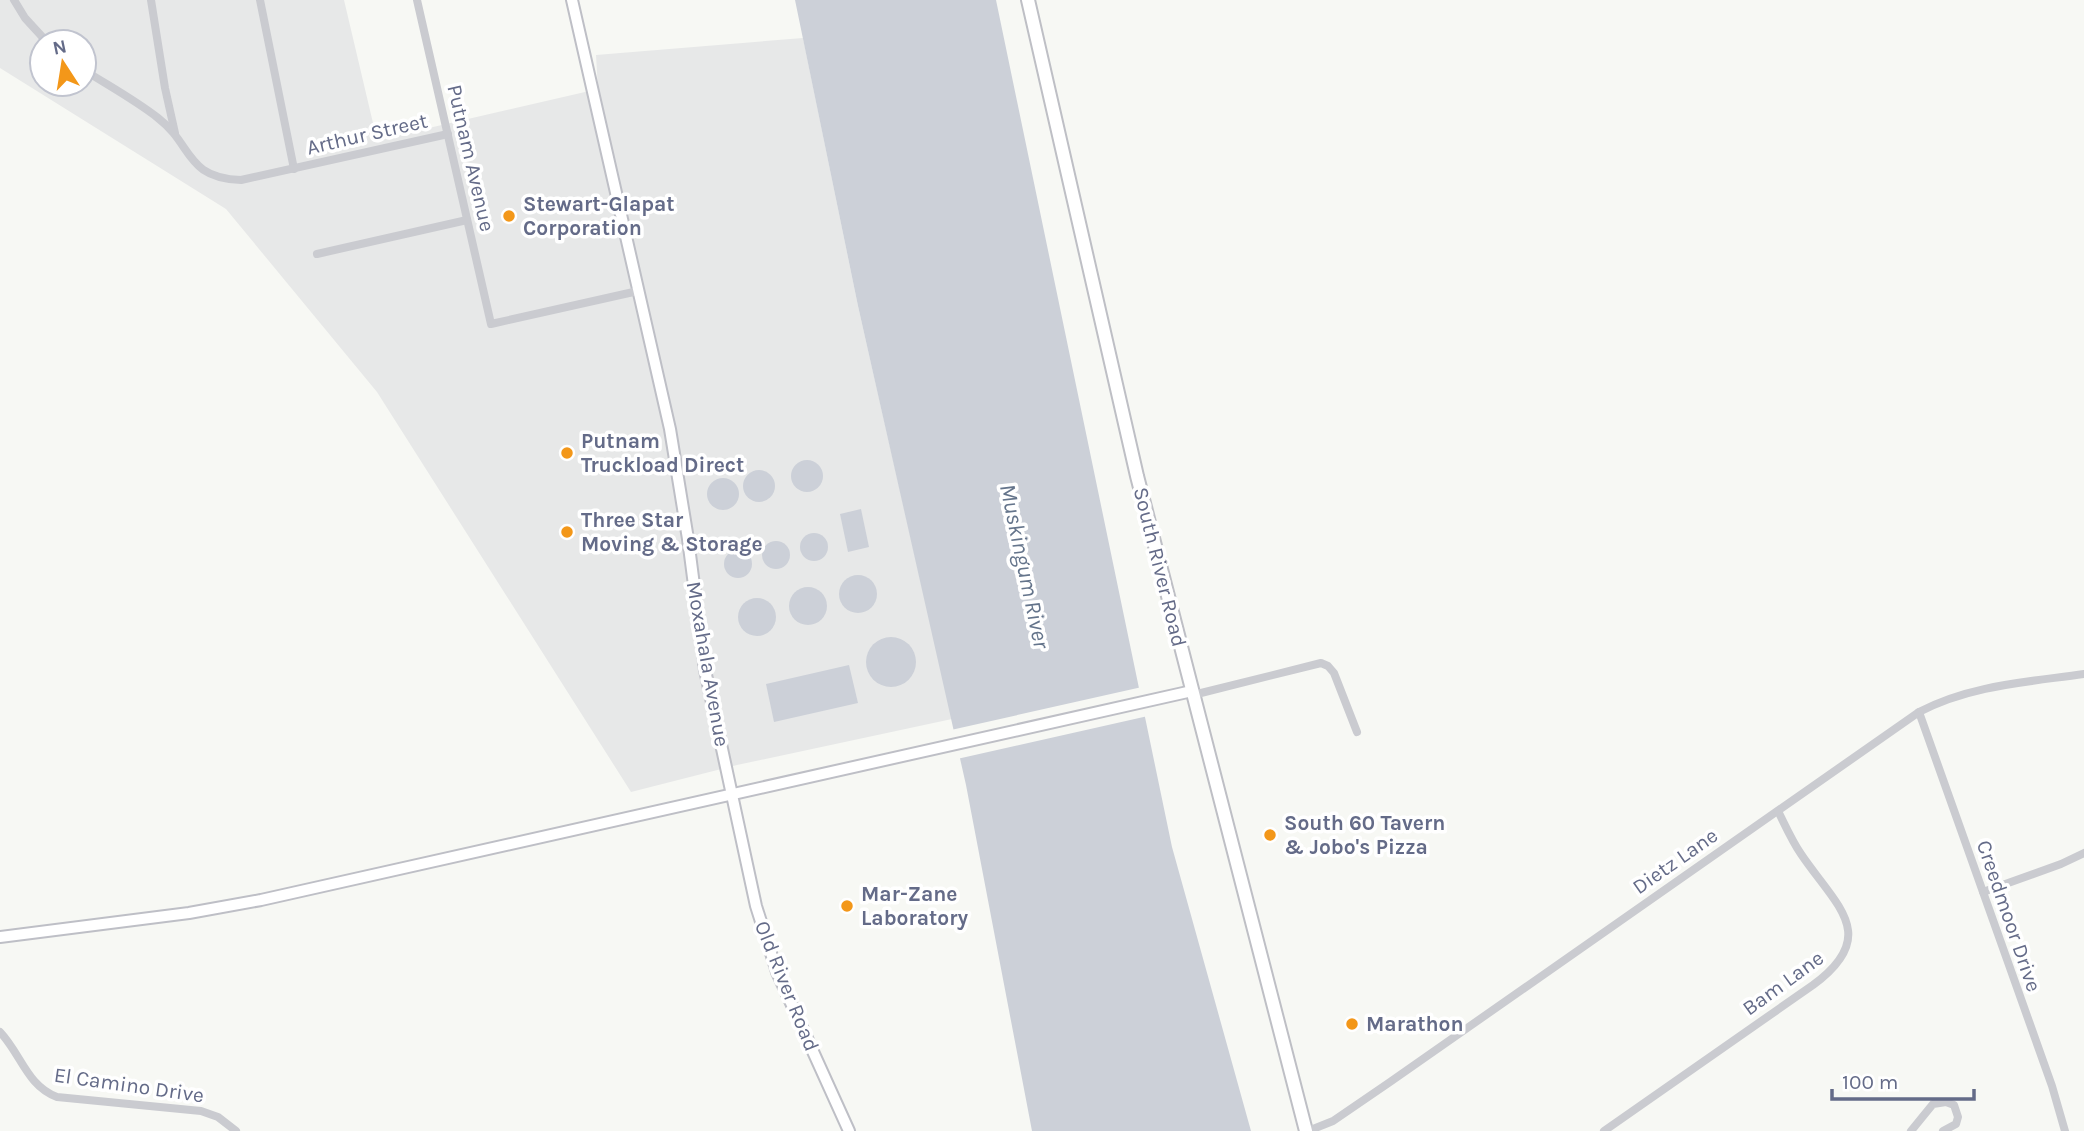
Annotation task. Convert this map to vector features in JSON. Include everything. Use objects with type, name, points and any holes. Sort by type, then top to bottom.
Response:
[{"type":"main road","name":"Moxahala Avenue","points":[[572,0],[670,429],[705,670],[732,795]]},
{"type":"main road","name":"South River Road","points":[[1028,0],[1137,476],[1307,1131]]},
{"type":"main road","points":[[0,937],[176,915],[261,900],[1192,693]]},
{"type":"main road","name":"Old River Road","points":[[732,795],[756,906],[777,972],[849,1131]]},
{"type":"street","points":[[14,0],[34,28]]},
{"type":"street","points":[[151,0],[164,88],[175,133]]},
{"type":"street","points":[[260,0],[294,169]]},
{"type":"street","name":"Putnam Avenue","points":[[417,0],[491,324],[638,291]]},
{"type":"street","points":[[98,79],[152,114],[175,133]]},
{"type":"street","name":"Arthur Street","points":[[175,133],[196,166],[227,180],[241,180],[294,169],[448,134]]},
{"type":"street","points":[[317,254],[467,220]]},
{"type":"street","points":[[1192,693],[1321,663],[1334,673],[1357,732]]},
{"type":"street","name":"Dietz Lane","points":[[1307,1131],[1333,1121],[1390,1082],[1919,712],[1956,695],[2084,674]]},
{"type":"street","name":"Creedmoor Drive","points":[[1919,712],[2060,1110],[2065,1131]]},
{"type":"street","name":"Bam Lane","points":[[1604,1131],[1813,985],[1841,961],[1849,942],[1845,918],[1795,845],[1778,811]]},
{"type":"street","points":[[1983,892],[2062,864],[2084,853]]},
{"type":"street","name":"El Camino Drive","points":[[0,1032],[32,1080],[45,1092],[57,1097],[201,1111],[218,1117],[236,1131]]},
{"type":"street","points":[[1911,1131],[1933,1104],[1946,1102],[1954,1105],[1958,1117],[1956,1124],[1943,1131]]},
{"type":"shaded area","points":[[0,0],[344,0],[377,140],[598,89],[596,55],[803,38],[858,306],[952,719],[737,765],[631,792],[377,392],[226,209],[48,98],[98,98],[98,28],[28,28],[28,85],[0,68]]},
{"type":"water","name":"Muskingum River","points":[[795,0],[996,0],[1172,847],[1251,1131],[1032,1131],[966,785],[858,306]]},
{"type":"water","points":[[807,460],[818,465],[823,476],[818,487],[807,492],[796,487],[791,476],[796,465]]},
{"type":"water","points":[[759,470],[770,475],[775,486],[770,497],[759,502],[748,497],[743,486],[748,475]]},
{"type":"water","points":[[723,478],[734,483],[739,494],[734,505],[723,510],[712,505],[707,494],[712,483]]},
{"type":"water","points":[[861,509],[869,547],[848,552],[840,514]]},
{"type":"water","points":[[814,533],[824,537],[828,547],[824,557],[814,561],[804,557],[800,547],[804,537]]},
{"type":"water","points":[[776,541],[786,545],[790,555],[786,565],[776,569],[766,565],[762,555],[766,545]]},
{"type":"water","points":[[738,550],[748,554],[752,564],[748,574],[738,578],[728,574],[724,564],[728,554]]},
{"type":"water","points":[[858,575],[871,581],[877,594],[871,607],[858,613],[845,607],[839,594],[845,581]]},
{"type":"water","points":[[808,587],[821,593],[827,606],[821,619],[808,625],[795,619],[789,606],[795,593]]},
{"type":"water","points":[[757,598],[770,604],[776,617],[770,630],[757,636],[744,630],[738,617],[744,604]]},
{"type":"water","points":[[891,637],[909,644],[916,662],[909,680],[891,687],[873,680],[866,662],[873,644]]},
{"type":"water","points":[[849,665],[858,703],[774,722],[766,684]]},
{"type":"pier","points":[[1142,687],[1148,716],[957,759],[951,730]]},
{"type":"place","name":"Stewart-Glapat Corporation","points":[[509,216]]},
{"type":"place","name":"Putnam Truckload Direct","points":[[567,453]]},
{"type":"place","name":"Three Star Moving & Storage","points":[[567,532]]},
{"type":"place","name":"South 60 Tavern & Jobo's Pizza","points":[[1270,835]]},
{"type":"place","name":"Mar-Zane Laboratory","points":[[847,906]]},
{"type":"place","name":"Marathon","points":[[1352,1024]]}]
